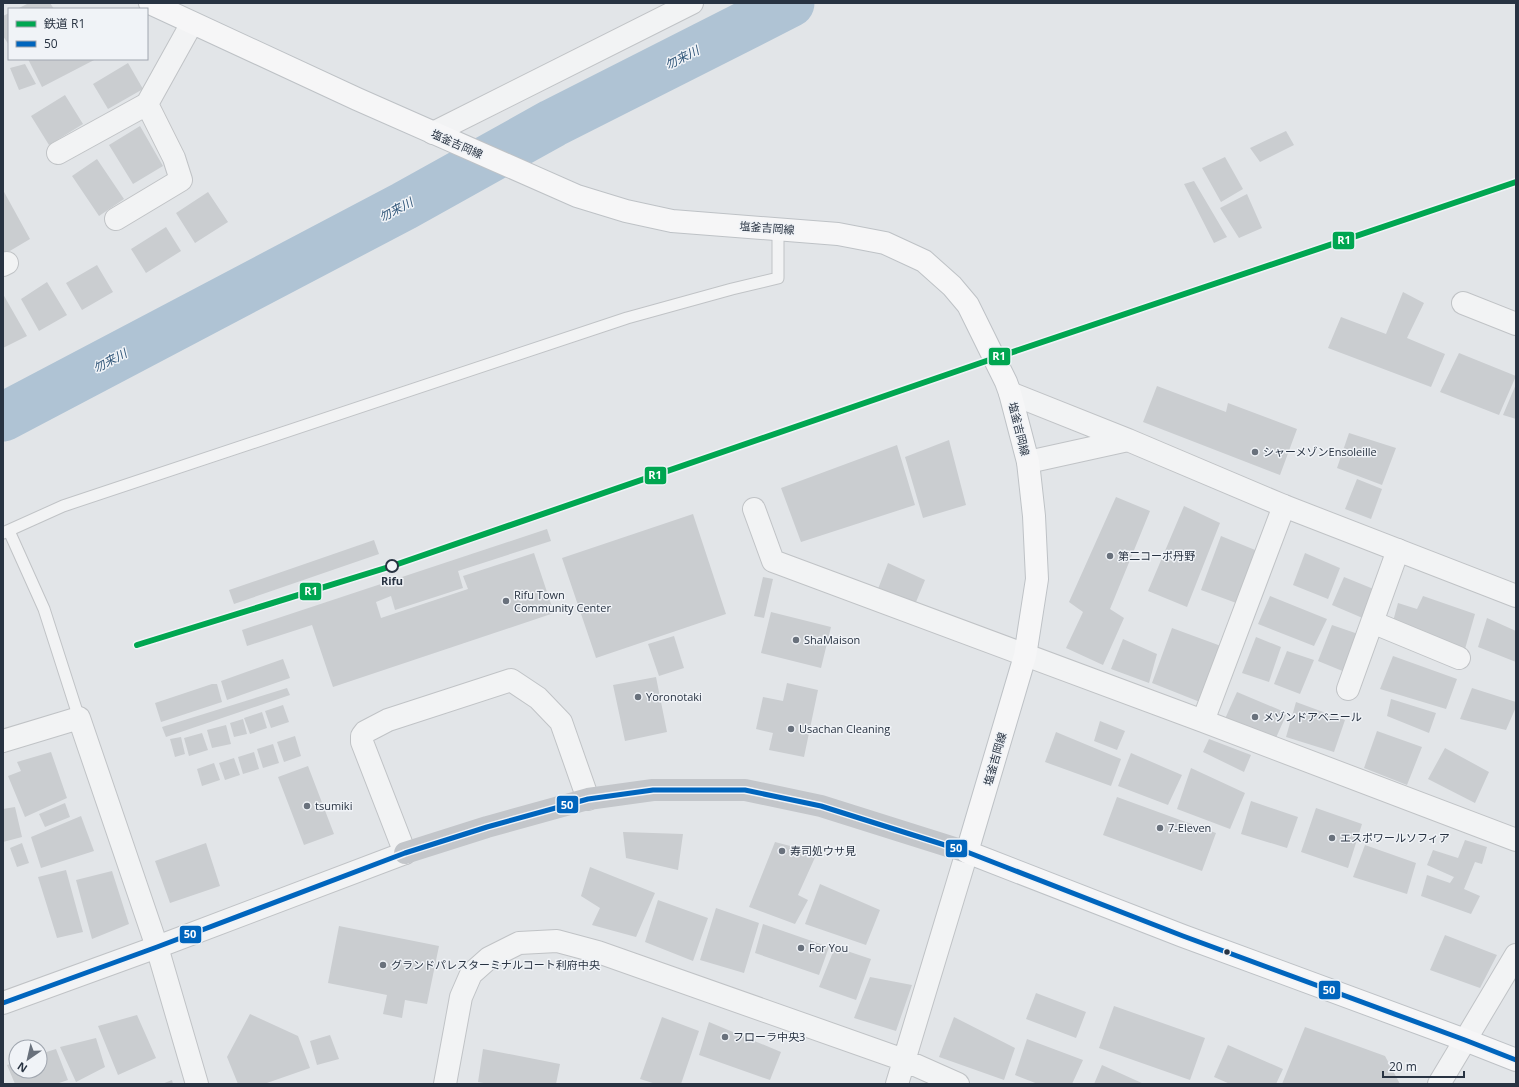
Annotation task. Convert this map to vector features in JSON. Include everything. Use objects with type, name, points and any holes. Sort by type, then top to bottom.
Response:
[{"type":"main road","name":"塩釜吉岡線","points":[[150,3],[567,193],[626,211],[672,221],[778,228],[838,234],[885,243],[924,261],[952,286],[968,305],[995,358],[1010,393],[1028,462],[1034,516],[1037,578],[1025,656],[966,852]]},
{"type":"main road","points":[[405,853],[487,827],[588,799],[653,790],[745,790],[821,806],[966,852],[1176,933],[1516,1060]]},
{"type":"street","points":[[439,135],[692,3]]},
{"type":"street","points":[[58,153],[147,104],[192,23]]},
{"type":"street","points":[[116,219],[181,180],[174,158],[147,104]]},
{"type":"street","points":[[1463,303],[1516,324]]},
{"type":"street","points":[[1010,393],[1128,440],[1284,506],[1516,596]]},
{"type":"street","points":[[1028,462],[1128,440]]},
{"type":"street","points":[[1203,721],[1284,506]]},
{"type":"street","points":[[754,509],[773,561],[1203,721],[1516,840]]},
{"type":"street","points":[[1348,689],[1398,550]]},
{"type":"street","points":[[1372,622],[1459,658]]},
{"type":"street","points":[[3,1002],[157,947],[405,853],[362,742],[364,732],[388,720],[511,680],[538,698],[561,722],[588,799]]},
{"type":"street","points":[[3,741],[79,718],[157,947],[197,1084]]},
{"type":"street","points":[[897,1084],[966,852]]},
{"type":"street","points":[[445,1084],[461,997],[471,974],[489,958],[519,943],[557,941],[598,952],[904,1060],[958,1084]]},
{"type":"street","points":[[1439,1084],[1516,955]]},
{"type":"lane","points":[[79,718],[44,609],[6,532],[63,506],[627,318],[778,278],[778,228]]},
{"type":"building","points":[[29,3],[50,3],[53,8],[19,8]]},
{"type":"building","points":[[8,14],[8,44],[3,36],[3,16]]},
{"type":"building","points":[[28,60],[94,60],[42,87]]},
{"type":"building","points":[[128,63],[143,89],[108,109],[93,84]]},
{"type":"building","points":[[25,64],[36,84],[19,90],[10,68]]},
{"type":"building","points":[[65,95],[83,124],[49,145],[31,116]]},
{"type":"building","points":[[140,126],[163,166],[133,184],[109,145]]},
{"type":"building","points":[[1286,131],[1294,145],[1260,162],[1250,148]]},
{"type":"building","points":[[1225,157],[1243,189],[1221,202],[1202,168]]},
{"type":"building","points":[[97,159],[124,199],[99,216],[72,176]]},
{"type":"building","points":[[1194,181],[1227,237],[1214,243],[1184,184]]},
{"type":"building","points":[[3,190],[30,239],[3,255]]},
{"type":"building","points":[[208,192],[228,222],[195,243],[176,213]]},
{"type":"building","points":[[1247,194],[1262,228],[1239,238],[1220,208]]},
{"type":"building","points":[[166,227],[181,251],[146,273],[131,249]]},
{"type":"building","points":[[97,265],[113,292],[82,310],[66,283]]},
{"type":"building","points":[[47,282],[67,315],[39,331],[21,299]]},
{"type":"building","points":[[1403,292],[1424,303],[1407,338],[1445,354],[1431,387],[1328,348],[1341,317],[1386,334]]},
{"type":"building","points":[[3,294],[27,336],[3,348]]},
{"type":"building","points":[[1459,353],[1516,376],[1499,415],[1440,392]]},
{"type":"building","points":[[1516,384],[1516,419],[1503,415]]},
{"type":"building","name":"シャーメゾンEnsoleille","points":[[1157,386],[1226,412],[1228,403],[1297,429],[1280,475],[1143,422]]},
{"type":"building","points":[[1349,433],[1396,448],[1382,485],[1337,468]]},
{"type":"building","points":[[949,440],[966,505],[923,518],[905,457]]},
{"type":"building","points":[[897,445],[915,505],[801,542],[781,488]]},
{"type":"building","points":[[1357,479],[1382,489],[1371,519],[1345,509]]},
{"type":"building","name":"第二コーポ丹野","points":[[1116,497],[1150,511],[1110,609],[1124,618],[1103,665],[1066,648],[1083,612],[1069,602]]},
{"type":"building","points":[[1184,506],[1220,523],[1187,607],[1148,591]]},
{"type":"building","points":[[693,514],[726,614],[596,658],[562,558]]},
{"type":"building","name":"Rifu","points":[[547,529],[551,541],[458,571],[463,588],[395,610],[391,596],[376,602],[381,618],[468,589],[463,576],[534,553],[554,613],[333,687],[312,625],[247,646],[242,630]]},
{"type":"building","points":[[1221,536],[1260,552],[1239,604],[1201,590]]},
{"type":"building","points":[[374,540],[379,554],[234,604],[229,590]]},
{"type":"building","points":[[1305,553],[1340,568],[1328,599],[1293,585]]},
{"type":"building","points":[[888,563],[925,580],[916,602],[878,589]]},
{"type":"building","points":[[763,577],[773,579],[764,618],[754,616]]},
{"type":"building","points":[[1344,577],[1376,590],[1365,619],[1332,605]]},
{"type":"building","points":[[1270,596],[1327,619],[1314,646],[1258,624]]},
{"type":"building","points":[[1423,596],[1475,614],[1465,649],[1392,625],[1398,603],[1417,609]]},
{"type":"building","name":"ShaMaison","points":[[771,612],[831,627],[821,668],[761,653]]},
{"type":"building","points":[[1487,618],[1516,631],[1516,662],[1478,647]]},
{"type":"building","points":[[1332,625],[1361,635],[1345,672],[1318,661]]},
{"type":"building","points":[[1172,628],[1221,646],[1200,702],[1152,683]]},
{"type":"building","points":[[674,636],[684,668],[659,676],[648,644]]},
{"type":"building","points":[[1256,637],[1281,647],[1269,682],[1242,673]]},
{"type":"building","points":[[1123,639],[1157,654],[1149,683],[1111,669]]},
{"type":"building","points":[[1287,651],[1314,660],[1300,694],[1274,684]]},
{"type":"building","points":[[1393,656],[1457,679],[1446,709],[1380,689]]},
{"type":"building","points":[[283,659],[290,678],[227,700],[221,681]]},
{"type":"building","points":[[656,677],[667,732],[625,741],[613,685]]},
{"type":"building","points":[[787,683],[818,690],[804,757],[769,750],[773,733],[756,729],[763,697],[783,701]]},
{"type":"building","points":[[212,684],[217,684],[222,702],[161,722],[155,703]]},
{"type":"building","points":[[287,688],[290,695],[166,737],[162,727]]},
{"type":"building","points":[[1472,688],[1516,702],[1516,707],[1506,730],[1460,719]]},
{"type":"building","name":"メゾンドアベニール","points":[[1237,692],[1287,713],[1275,740],[1224,721]]},
{"type":"building","points":[[1391,699],[1436,713],[1429,733],[1387,716]]},
{"type":"building","points":[[1296,702],[1345,720],[1334,752],[1286,737]]},
{"type":"building","points":[[283,705],[289,722],[271,728],[265,711]]},
{"type":"building","points":[[262,712],[267,728],[250,734],[244,718]]},
{"type":"building","points":[[243,719],[247,734],[234,737],[230,723]]},
{"type":"building","points":[[1100,721],[1125,731],[1117,750],[1094,741]]},
{"type":"building","points":[[226,725],[231,744],[212,748],[207,730]]},
{"type":"building","points":[[1377,731],[1422,747],[1407,785],[1364,768]]},
{"type":"building","points":[[1056,732],[1121,759],[1111,786],[1045,762]]},
{"type":"building","points":[[202,733],[208,750],[189,756],[184,738]]},
{"type":"building","points":[[295,736],[301,756],[284,762],[277,742]]},
{"type":"building","points":[[181,737],[185,754],[175,757],[170,739]]},
{"type":"building","points":[[1209,739],[1251,755],[1244,772],[1203,752]]},
{"type":"building","points":[[273,744],[279,763],[263,768],[257,749]]},
{"type":"building","points":[[1445,748],[1489,772],[1475,803],[1428,779]]},
{"type":"building","points":[[51,752],[67,798],[25,817],[8,776],[21,771],[17,762]]},
{"type":"building","points":[[254,752],[259,769],[243,774],[238,757]]},
{"type":"building","points":[[1131,753],[1182,775],[1168,805],[1118,786]]},
{"type":"building","points":[[234,758],[240,775],[225,780],[219,763]]},
{"type":"building","points":[[214,763],[220,780],[202,786],[197,769]]},
{"type":"building","points":[[308,766],[334,834],[304,845],[278,777]]},
{"type":"building","points":[[1191,768],[1245,793],[1230,829],[1177,809]]},
{"type":"building","points":[[1117,797],[1216,833],[1202,871],[1103,835]]},
{"type":"building","points":[[1251,801],[1298,817],[1287,848],[1241,834]]},
{"type":"building","points":[[65,803],[70,817],[45,827],[39,814]]},
{"type":"building","points":[[15,807],[22,837],[3,842],[3,809]]},
{"type":"building","name":"エスポワールソフィア","points":[[1316,808],[1362,824],[1348,868],[1301,852]]},
{"type":"building","points":[[81,816],[94,851],[41,868],[31,837]]},
{"type":"building","points":[[623,832],[683,834],[678,870],[626,858]]},
{"type":"building","points":[[1465,840],[1487,847],[1482,864],[1475,862],[1464,889],[1480,896],[1471,914],[1421,896],[1427,875],[1450,883],[1454,877],[1427,865],[1433,850],[1458,858]]},
{"type":"building","points":[[775,842],[817,853],[798,895],[808,900],[795,924],[749,907]]},
{"type":"building","points":[[22,843],[29,863],[17,867],[10,848]]},
{"type":"building","points":[[206,843],[220,886],[170,903],[155,861]]},
{"type":"building","points":[[1365,845],[1416,863],[1407,894],[1353,877]]},
{"type":"building","points":[[590,867],[655,893],[636,937],[592,925],[600,908],[581,896]]},
{"type":"building","points":[[66,870],[83,932],[57,938],[38,877]]},
{"type":"building","points":[[112,871],[129,924],[92,939],[76,880]]},
{"type":"building","points":[[820,884],[880,910],[866,945],[805,924]]},
{"type":"building","points":[[658,900],[708,918],[693,961],[645,942]]},
{"type":"building","points":[[716,908],[759,923],[744,973],[700,960]]},
{"type":"building","points":[[763,924],[829,947],[819,975],[755,953]]},
{"type":"building","name":"グランドパレスターミナルコート利府中央","points":[[339,926],[439,946],[427,1004],[405,1000],[402,1018],[383,1014],[387,995],[328,983]]},
{"type":"building","points":[[1445,935],[1497,955],[1480,988],[1430,970]]},
{"type":"building","points":[[835,947],[871,959],[856,1000],[819,987]]},
{"type":"building","points":[[870,977],[912,985],[896,1031],[854,1018]]},
{"type":"building","points":[[1036,993],[1086,1012],[1076,1038],[1026,1019]]},
{"type":"building","points":[[1114,1006],[1205,1038],[1190,1080],[1099,1048]]},
{"type":"building","points":[[250,1014],[298,1036],[310,1068],[264,1084],[238,1084],[227,1057]]},
{"type":"building","points":[[137,1015],[156,1058],[118,1075],[98,1026]]},
{"type":"building","points":[[662,1017],[699,1031],[681,1084],[656,1084],[640,1079]]},
{"type":"building","points":[[954,1017],[1015,1048],[1004,1080],[939,1057]]},
{"type":"building","name":"フローラ中央3","points":[[709,1022],[781,1052],[770,1080],[699,1055]]},
{"type":"building","points":[[1305,1027],[1385,1056],[1400,1084],[1282,1084]]},
{"type":"building","points":[[330,1035],[339,1059],[317,1065],[310,1041]]},
{"type":"building","points":[[96,1038],[105,1067],[76,1082],[60,1047]]},
{"type":"building","points":[[1027,1039],[1083,1060],[1072,1084],[1038,1084],[1015,1075]]},
{"type":"building","points":[[1228,1045],[1283,1069],[1276,1084],[1230,1084],[1214,1077]]},
{"type":"building","points":[[56,1049],[68,1080],[56,1084],[15,1084],[13,1079],[48,1079],[48,1052]]},
{"type":"building","points":[[483,1049],[560,1064],[556,1084],[489,1084],[478,1082]]},
{"type":"building","points":[[1102,1065],[1144,1084],[1094,1084]]},
{"type":"building","points":[[172,1080],[173,1084],[162,1084]]},
{"type":"waterway","name":"勿来川","points":[[3,417],[404,206],[553,123],[790,3]]},
{"type":"railway","points":[[137,645],[392,566],[995,358],[1516,182]]},
{"type":"rail line","name":"R1","points":[[137,645],[392,566],[995,358],[1516,182]]},
{"type":"transit line","name":"50","points":[[3,1003],[157,947],[405,853],[487,827],[588,799],[653,790],[745,790],[821,806],[967,852],[1183,936],[1516,1060]]},
{"type":"place","name":"シャーメゾンEnsoleille","points":[[1255,452]]},
{"type":"place","name":"第二コーポ丹野","points":[[1110,556]]},
{"type":"place","name":"Rifu","points":[[392,566]]},
{"type":"place","name":"Rifu Town Community Center","points":[[506,601]]},
{"type":"place","name":"ShaMaison","points":[[796,640]]},
{"type":"place","name":"Yoronotaki","points":[[638,697]]},
{"type":"place","name":"メゾンドアベニール","points":[[1255,717]]},
{"type":"place","name":"Usachan Cleaning","points":[[791,729]]},
{"type":"place","name":"tsumiki","points":[[307,806]]},
{"type":"place","name":"7-Eleven","points":[[1160,828]]},
{"type":"place","name":"エスポワールソフィア","points":[[1332,838]]},
{"type":"place","name":"寿司処ウサ見","points":[[782,851]]},
{"type":"place","name":"For You","points":[[801,948]]},
{"type":"place","name":"グランドパレスターミナルコート利府中央","points":[[383,965]]},
{"type":"place","name":"フローラ中央3","points":[[725,1037]]}]
